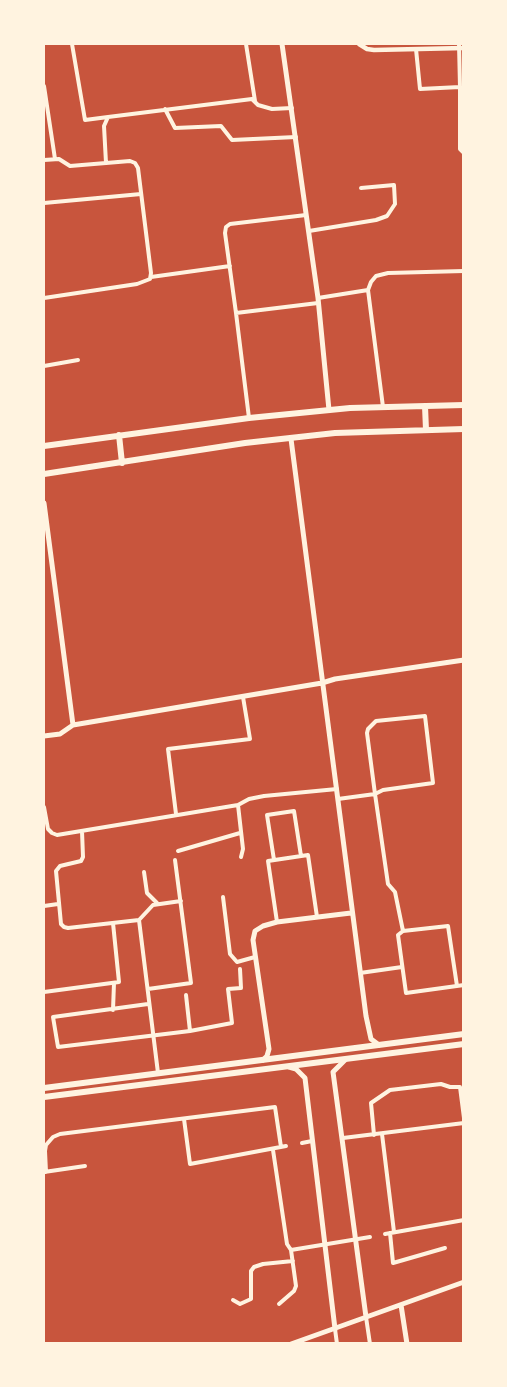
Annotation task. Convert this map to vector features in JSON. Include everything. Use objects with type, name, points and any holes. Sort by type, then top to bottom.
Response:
[{"type":"main road","points":[[282,44],[318,300],[329,410]]},
{"type":"main road","points":[[44,446],[249,418],[329,410],[464,405]]},
{"type":"main road","points":[[425,406],[426,430]]},
{"type":"main road","points":[[44,474],[245,443],[351,432],[464,429]]},
{"type":"main road","points":[[119,435],[122,463]]},
{"type":"main road","points":[[291,439],[351,913],[369,1035],[373,1042],[379,1045]]},
{"type":"main road","points":[[44,503],[46,542],[73,725]]},
{"type":"main road","points":[[44,736],[60,734],[73,725],[243,697],[335,679],[464,660]]},
{"type":"main road","points":[[262,1060],[267,1056],[269,1048],[255,957],[253,940],[255,930],[277,922],[351,913]]},
{"type":"main road","points":[[44,1088],[464,1034]]},
{"type":"main road","points":[[44,1097],[464,1044]]},
{"type":"main road","points":[[347,1058],[333,1072],[366,1317]]},
{"type":"main road","points":[[288,1067],[296,1069],[305,1078],[335,1329]]},
{"type":"main road","points":[[291,1343],[464,1282]]},
{"type":"main road","points":[[401,1305],[407,1344]]},
{"type":"street","points":[[72,44],[85,120],[252,99],[272,109],[292,108]]},
{"type":"street","points":[[246,44],[256,102]]},
{"type":"street","points":[[359,44],[366,49],[374,50],[460,47],[460,149],[464,153]]},
{"type":"street","points":[[416,49],[420,89],[460,87]]},
{"type":"street","points":[[44,86],[55,159]]},
{"type":"street","points":[[165,109],[176,128],[221,126],[232,140],[296,137]]},
{"type":"street","points":[[106,163],[104,126],[108,117]]},
{"type":"street","points":[[44,159],[59,159],[70,166],[130,161],[135,163],[138,168],[151,277]]},
{"type":"street","points":[[309,231],[376,220],[387,216],[395,204],[394,185],[361,188]]},
{"type":"street","points":[[44,203],[141,194]]},
{"type":"street","points":[[249,418],[225,233],[228,226],[306,215]]},
{"type":"street","points":[[44,298],[145,282],[151,277],[230,266]]},
{"type":"street","points":[[384,407],[368,290],[371,282],[376,276],[388,273],[464,272]]},
{"type":"street","points":[[236,313],[368,290]]},
{"type":"street","points":[[44,366],[78,360]]},
{"type":"street","points":[[176,814],[168,749],[250,740],[243,697]]},
{"type":"street","points":[[338,799],[375,794],[383,790],[434,783],[425,716],[376,721],[369,726],[367,733],[375,794],[388,884],[395,892],[403,932]]},
{"type":"street","points":[[44,807],[48,829],[57,835],[238,805],[249,799],[264,796],[337,789]]},
{"type":"street","points":[[238,805],[243,849],[241,857]]},
{"type":"street","points":[[274,860],[267,815],[294,810],[301,856]]},
{"type":"street","points":[[82,831],[83,857],[81,861],[60,866],[56,871],[61,924],[66,928],[139,920],[149,908],[158,903],[181,901]]},
{"type":"street","points":[[178,850],[240,833]]},
{"type":"street","points":[[277,922],[268,861],[308,855],[318,918]]},
{"type":"street","points":[[148,989],[191,983],[175,860]]},
{"type":"street","points":[[144,872],[147,893],[158,903]]},
{"type":"street","points":[[223,897],[230,954],[237,962],[255,957]]},
{"type":"street","points":[[44,906],[58,904]]},
{"type":"street","points":[[139,920],[158,1074]]},
{"type":"street","points":[[44,992],[119,982],[113,923]]},
{"type":"street","points":[[457,986],[448,926],[403,932],[398,935],[406,993],[457,986],[464,985]]},
{"type":"street","points":[[360,973],[402,967]]},
{"type":"street","points":[[148,1005],[53,1017],[58,1047],[190,1031],[231,1023],[228,990],[241,988],[240,969]]},
{"type":"street","points":[[113,1010],[114,983]]},
{"type":"street","points":[[186,995],[190,1031]]},
{"type":"street","points":[[374,1135],[371,1103],[390,1090],[441,1084],[460,1087],[464,1118]]},
{"type":"street","points":[[85,1167],[45,1172],[46,1145],[53,1137],[60,1134],[275,1107],[283,1147],[190,1164],[184,1119]]},
{"type":"street","points":[[343,1138],[464,1123]]},
{"type":"street","points":[[382,1134],[393,1263],[445,1248]]},
{"type":"street","points":[[302,1143],[313,1141]]},
{"type":"street","points":[[273,1149],[287,1245],[291,1250],[296,1286],[291,1295],[279,1304]]},
{"type":"street","points":[[390,1233],[464,1220]]},
{"type":"street","points":[[291,1250],[369,1237]]},
{"type":"street","points":[[233,1300],[240,1304],[251,1299],[251,1271],[254,1268],[263,1264],[293,1261]]},
{"type":"street","points":[[366,1317],[370,1344]]},
{"type":"street","points":[[335,1329],[337,1344]]}]
